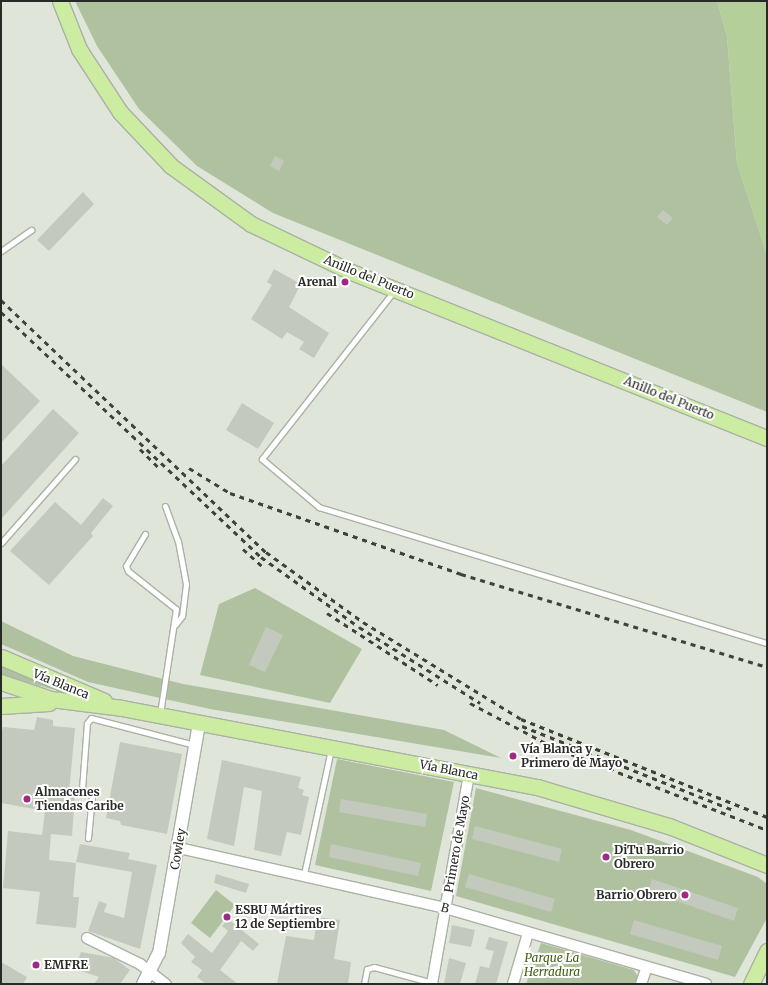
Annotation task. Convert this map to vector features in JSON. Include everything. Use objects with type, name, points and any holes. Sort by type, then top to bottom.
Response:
[{"type":"main road","name":"Anillo del Puerto","points":[[60,1],[79,49],[97,81],[120,112],[171,166],[224,207],[271,235],[396,289],[767,438]]},
{"type":"main road","name":"Vía Blanca","points":[[1,657],[122,708]]},
{"type":"main road","name":"Vía Blanca","points":[[1,682],[70,703],[122,708],[469,774],[602,805],[669,826],[767,865]]},
{"type":"main road","points":[[1,706],[70,703]]},
{"type":"main road","points":[[753,859],[767,869]]},
{"type":"main road","points":[[751,984],[767,951]]},
{"type":"street","name":"Cowley","points":[[143,984],[151,972],[159,953],[200,724]]},
{"type":"street","name":"Primero de Mayo","points":[[433,984],[469,774]]},
{"type":"street","name":"B","points":[[179,848],[304,874],[446,908],[706,984]]},
{"type":"street","points":[[513,984],[528,933]]},
{"type":"street","points":[[87,938],[151,972],[166,984]]},
{"type":"street","points":[[641,984],[647,967]]},
{"type":"lane","points":[[1,252],[30,230]]},
{"type":"lane","points":[[396,289],[262,458],[319,507],[767,643]]},
{"type":"lane","points":[[1,543],[75,458]]},
{"type":"lane","points":[[165,506],[178,541],[186,584],[182,616],[174,626]]},
{"type":"lane","points":[[145,534],[126,566],[128,571],[174,604],[174,626],[160,716]]},
{"type":"lane","points":[[88,838],[92,796],[82,789],[87,723],[91,718],[196,745]]},
{"type":"lane","points":[[304,874],[331,748]]},
{"type":"lane","points":[[364,984],[367,969],[374,967],[433,984]]},
{"type":"green space","points":[[75,1],[717,1],[727,36],[737,163],[767,255],[767,412],[273,213],[197,166],[139,109],[97,46]]},
{"type":"green space","points":[[255,588],[362,649],[330,703],[200,675],[219,604]]},
{"type":"green space","points":[[1,621],[73,656],[183,684],[444,730],[501,758],[210,709],[88,682],[1,644]]},
{"type":"green space","points":[[1,664],[13,670],[84,698],[1,675]]},
{"type":"green space","points":[[337,759],[454,782],[431,891],[315,865]]},
{"type":"green space","points":[[476,788],[631,830],[758,877],[767,884],[767,918],[735,977],[456,896]]},
{"type":"green space","points":[[216,890],[235,905],[210,938],[191,923]]},
{"type":"green space","name":"Parque La Herradura","points":[[541,943],[634,970],[638,977],[636,984],[526,984]]},
{"type":"shaded area","points":[[717,1],[767,1],[767,255],[737,163],[727,36]]},
{"type":"building","points":[[275,156],[284,161],[279,171],[270,166]]},
{"type":"building","points":[[83,192],[94,204],[49,251],[37,240]]},
{"type":"building","points":[[663,210],[673,218],[667,225],[657,217]]},
{"type":"building","points":[[274,269],[301,284],[289,307],[329,333],[314,358],[299,349],[304,342],[287,332],[282,339],[251,319],[272,285],[267,282]]},
{"type":"building","points":[[1,364],[40,401],[1,443]]},
{"type":"building","points":[[242,403],[274,423],[258,449],[226,430]]},
{"type":"building","points":[[53,409],[79,433],[1,519],[1,466]]},
{"type":"building","points":[[103,498],[113,506],[91,533],[93,536],[49,585],[10,551],[55,502],[81,525]]},
{"type":"building","points":[[266,627],[283,635],[265,672],[249,665]]},
{"type":"building","points":[[37,717],[53,720],[53,726],[75,728],[69,793],[75,794],[72,836],[51,834],[49,860],[76,863],[73,897],[79,897],[76,928],[36,924],[40,892],[3,888],[8,831],[42,835],[45,811],[1,803],[1,734],[3,727],[34,730]]},
{"type":"building","points":[[120,742],[182,754],[167,834],[121,825],[120,821],[106,818]]},
{"type":"building","points":[[222,760],[301,777],[298,788],[304,790],[302,795],[309,797],[301,835],[287,832],[281,856],[254,850],[262,791],[244,787],[234,846],[207,839]]},
{"type":"building","points":[[341,799],[427,814],[425,827],[339,812]]},
{"type":"building","points":[[475,826],[562,849],[559,862],[472,839]]},
{"type":"building","points":[[80,844],[130,853],[128,859],[157,865],[140,949],[88,931],[99,901],[107,904],[104,912],[124,918],[132,872],[76,862]]},
{"type":"building","points":[[331,844],[421,863],[418,876],[329,857]]},
{"type":"building","points":[[216,874],[249,884],[246,893],[214,883]]},
{"type":"building","points":[[469,874],[555,899],[551,912],[465,887]]},
{"type":"building","points":[[652,879],[738,908],[734,921],[648,891]]},
{"type":"building","points":[[317,917],[340,920],[334,959],[351,962],[348,984],[277,984],[286,936],[314,940]]},
{"type":"building","points":[[228,919],[259,944],[253,951],[241,941],[220,970],[238,984],[206,984],[197,977],[202,970],[191,962],[195,957],[181,943],[188,934],[212,953],[228,931],[222,926]]},
{"type":"building","points":[[634,920],[722,946],[718,960],[630,934]]},
{"type":"building","points":[[452,925],[475,930],[471,947],[449,943]]},
{"type":"building","points":[[489,937],[508,942],[496,984],[475,984],[480,966],[489,968],[494,951],[485,949]]},
{"type":"building","points":[[81,952],[114,958],[130,970],[120,984],[94,984],[99,977],[75,969]]},
{"type":"building","points":[[449,958],[466,963],[460,984],[444,984]]},
{"type":"building","points":[[1,962],[27,977],[23,984],[1,984]]},
{"type":"railway","points":[[1,300],[266,552],[363,622],[521,719],[767,817]]},
{"type":"railway","points":[[1,312],[261,557],[359,627],[480,703]]},
{"type":"railway","points":[[140,449],[160,469]]},
{"type":"railway","points":[[189,468],[230,493],[461,574],[767,667]]},
{"type":"railway","points":[[243,549],[264,568]]},
{"type":"railway","points":[[327,613],[438,685]]},
{"type":"railway","points":[[470,703],[553,747],[767,830]]},
{"type":"railway","points":[[522,726],[733,810]]},
{"type":"place","name":"Arenal","points":[[345,282]]},
{"type":"place","name":"Vía Blanca y Primero de Mayo","points":[[513,756]]},
{"type":"place","name":"Almacenes Tiendas Caribe","points":[[27,799]]},
{"type":"place","name":"DiTu Barrio Obrero","points":[[606,857]]},
{"type":"place","name":"Barrio Obrero","points":[[685,895]]},
{"type":"place","name":"ESBU Mártires 12 de Septiembre","points":[[227,917]]},
{"type":"place","name":"EMFRE","points":[[36,965]]}]
